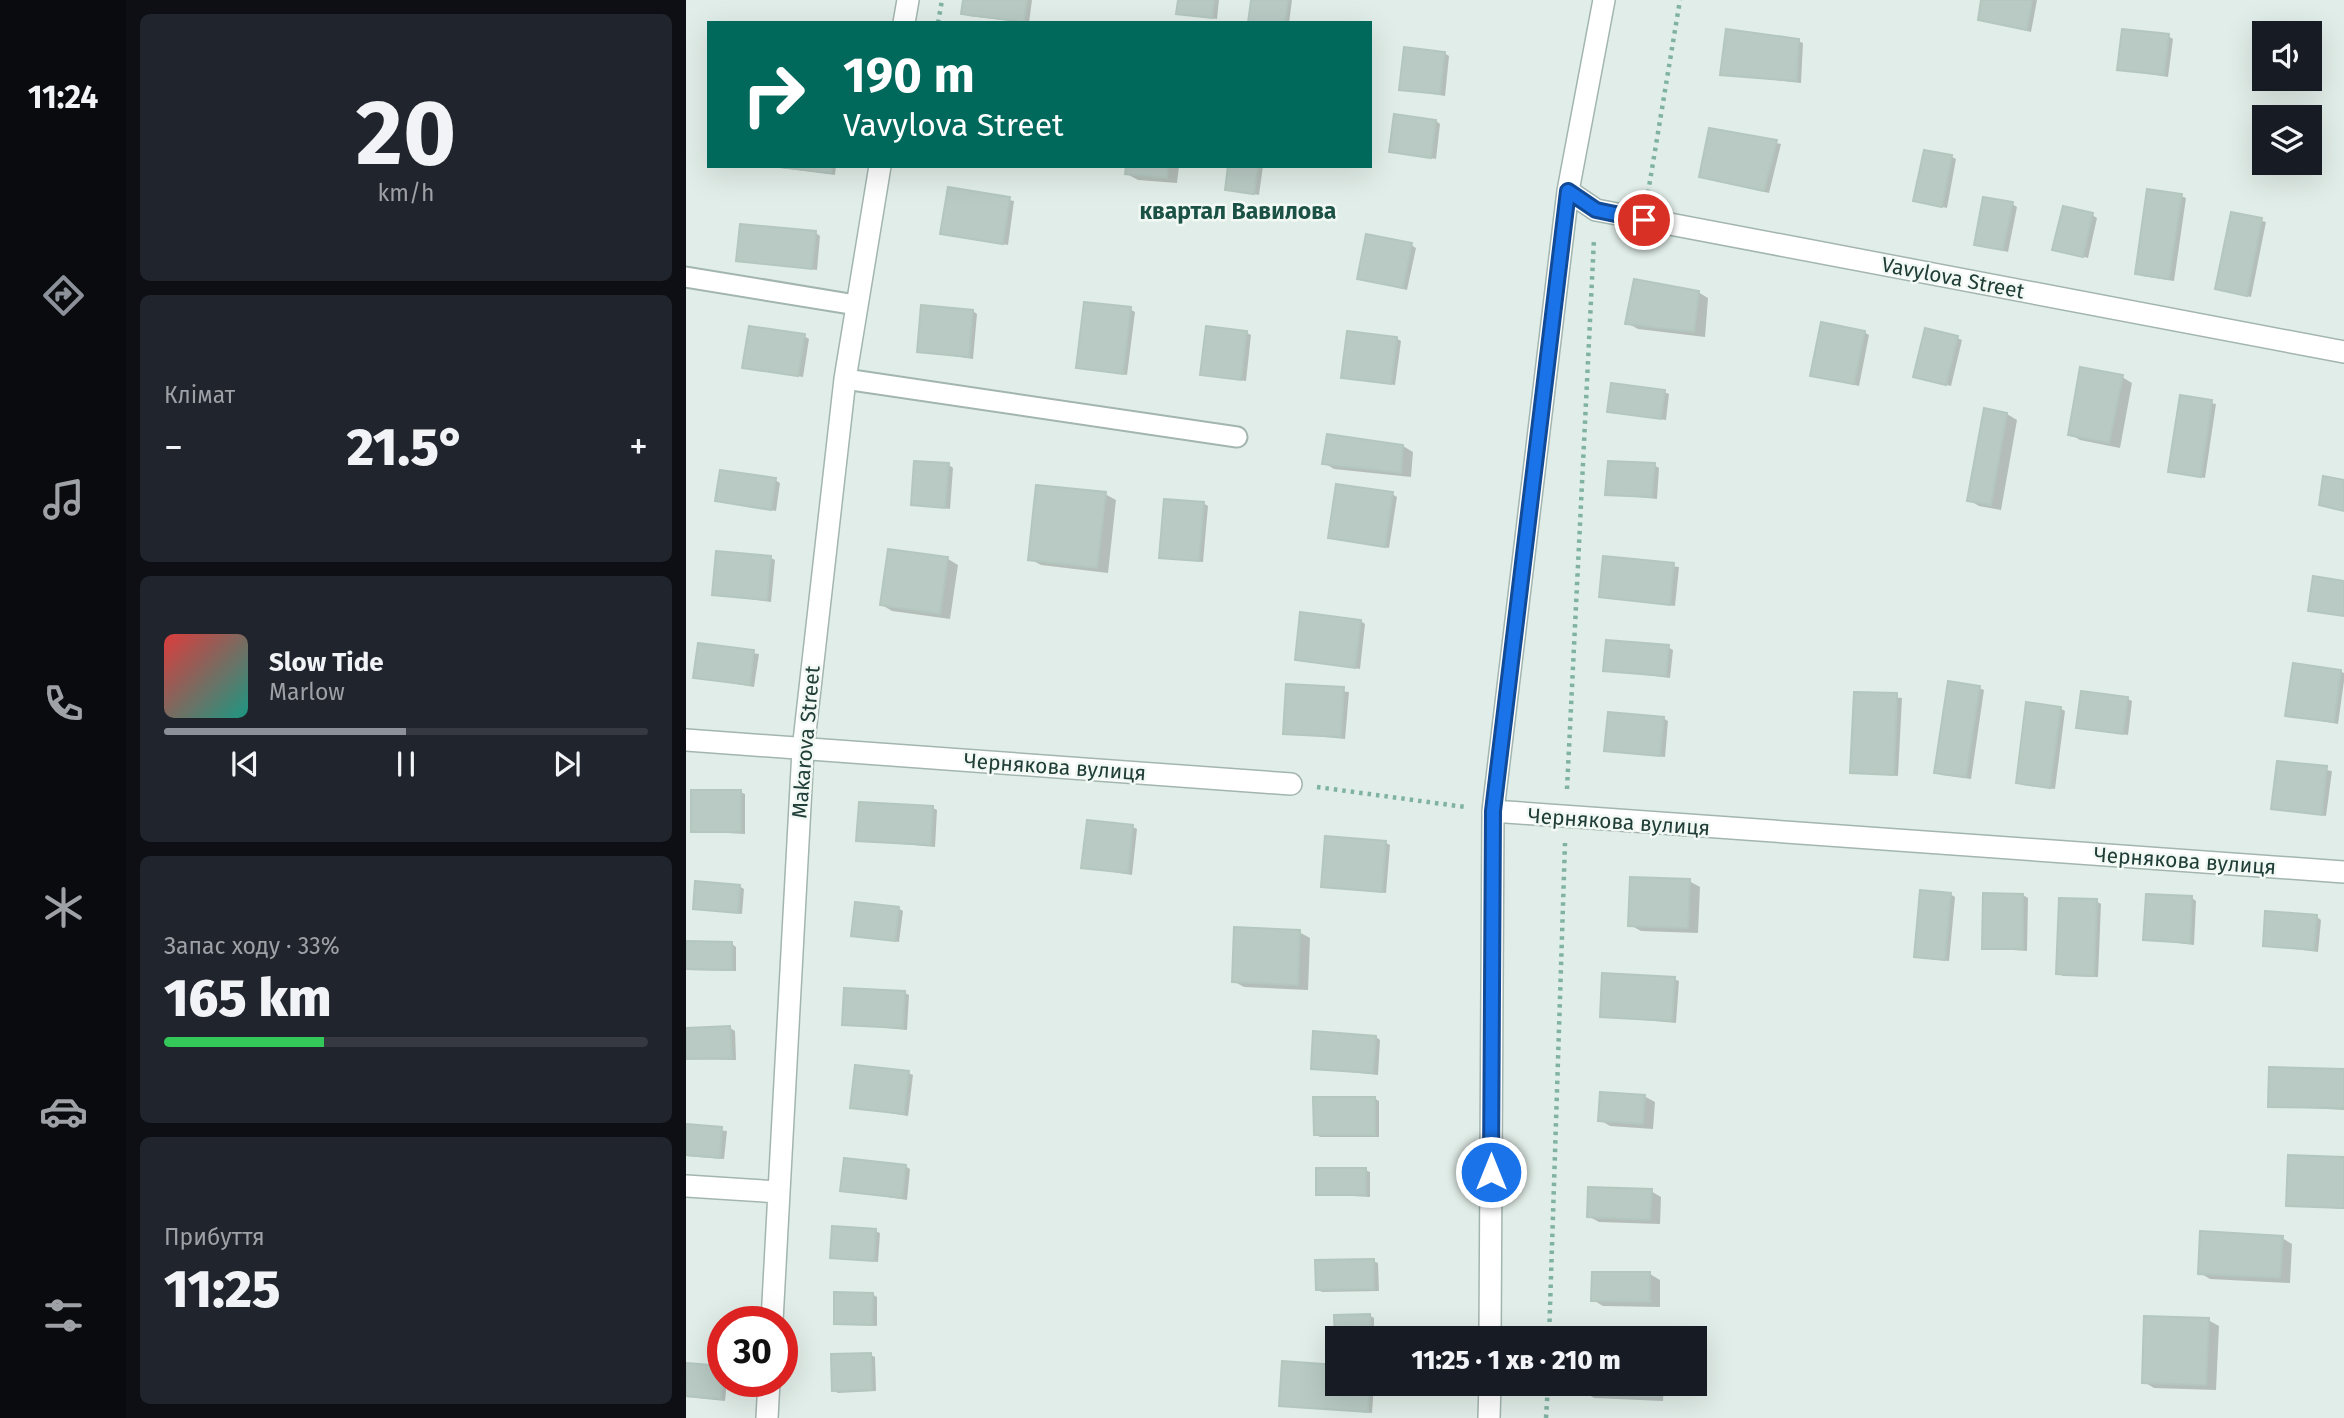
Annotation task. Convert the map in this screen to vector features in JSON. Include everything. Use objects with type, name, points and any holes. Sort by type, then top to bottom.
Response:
[{"type":"street","points":[[904,21],[908,0]]},
{"type":"street","points":[[1490,1326],[1493,811],[1568,191],[1604,0]]},
{"type":"street","name":"Makarova Street","points":[[773,1306],[803,750],[845,379],[880,168]]},
{"type":"street","name":"Vavylova Street","points":[[1568,191],[1596,210],[1644,220],[2344,352]]},
{"type":"street","name":"Чернякова вулиця","points":[[686,740],[1291,784]]},
{"type":"street","name":"Чернякова вулиця","points":[[1493,811],[2344,872]]},
{"type":"street","points":[[686,1186],[779,1192]]},
{"type":"street","points":[[1489,1418],[1490,1396]]},
{"type":"street","points":[[766,1418],[768,1397]]},
{"type":"lane","points":[[686,277],[856,305]]},
{"type":"lane","points":[[845,379],[1237,437]]},
{"type":"path","points":[[938,21],[942,0]]},
{"type":"path","points":[[1644,220],[1680,0]]},
{"type":"path","points":[[1549,1326],[1566,818],[1596,210]]},
{"type":"path","points":[[1291,784],[1493,811]]},
{"type":"path","points":[[1546,1418],[1547,1396]]},
{"type":"building","points":[[963,0],[1027,0],[1024,21],[961,14]]},
{"type":"building","points":[[1178,0],[1214,0],[1212,18],[1176,14]]},
{"type":"building","points":[[1251,0],[1288,0],[1285,21],[1248,21]]},
{"type":"building","points":[[1981,0],[2032,0],[2027,30],[1978,20]]},
{"type":"building","points":[[1726,29],[1799,39],[1797,81],[1720,75]]},
{"type":"building","points":[[2122,29],[2169,34],[2164,75],[2117,70]]},
{"type":"building","points":[[1404,47],[1445,52],[1440,94],[1399,90]]},
{"type":"building","points":[[1394,114],[1436,120],[1431,158],[1389,152]]},
{"type":"building","points":[[1709,128],[1777,140],[1764,191],[1699,177]]},
{"type":"building","points":[[1924,150],[1952,155],[1942,207],[1913,201]]},
{"type":"building","points":[[789,168],[832,168],[831,173]]},
{"type":"building","points":[[1126,168],[1168,168],[1167,178],[1125,174]]},
{"type":"building","points":[[1228,168],[1258,168],[1254,194],[1225,190]]},
{"type":"building","points":[[948,187],[1010,197],[1003,244],[940,234]]},
{"type":"building","points":[[2147,189],[2182,194],[2169,279],[2135,274]]},
{"type":"building","points":[[1983,197],[2013,202],[2003,250],[1974,245]]},
{"type":"building","points":[[2063,206],[2093,213],[2083,257],[2052,250]]},
{"type":"building","points":[[2231,212],[2262,218],[2247,296],[2215,289]]},
{"type":"building","points":[[740,224],[816,231],[812,269],[736,261]]},
{"type":"building","points":[[1366,234],[1412,243],[1403,288],[1357,279]]},
{"type":"building","points":[[1634,279],[1699,291],[1694,332],[1625,324]]},
{"type":"building","points":[[1084,302],[1131,307],[1123,374],[1076,368]]},
{"type":"building","points":[[921,305],[973,310],[969,357],[917,352]]},
{"type":"building","points":[[1821,322],[1865,331],[1854,384],[1810,376]]},
{"type":"building","points":[[749,326],[805,334],[798,376],[742,368]]},
{"type":"building","points":[[1206,326],[1247,331],[1241,380],[1200,375]]},
{"type":"building","points":[[1925,328],[1958,336],[1946,385],[1913,377]]},
{"type":"building","points":[[1347,331],[1397,337],[1391,384],[1341,378]]},
{"type":"building","points":[[2080,367],[2123,375],[2109,443],[2068,435]]},
{"type":"building","points":[[1611,383],[1665,390],[1661,419],[1607,412]]},
{"type":"building","points":[[2180,395],[2212,400],[2201,477],[2168,472]]},
{"type":"building","points":[[1984,408],[2007,413],[1991,505],[1967,501]]},
{"type":"building","points":[[1327,434],[1403,445],[1401,473],[1322,464]]},
{"type":"building","points":[[914,461],[949,463],[945,508],[911,505]]},
{"type":"building","points":[[1608,461],[1655,463],[1652,497],[1605,495]]},
{"type":"building","points":[[720,470],[776,478],[771,510],[715,501]]},
{"type":"building","points":[[2323,476],[2344,480],[2344,511],[2319,505]]},
{"type":"building","points":[[1336,484],[1393,492],[1385,547],[1328,538]]},
{"type":"building","points":[[1036,485],[1106,492],[1097,568],[1028,560]]},
{"type":"building","points":[[1164,499],[1204,502],[1199,561],[1159,558]]},
{"type":"building","points":[[888,549],[948,557],[940,614],[880,605]]},
{"type":"building","points":[[716,551],[771,556],[767,600],[712,595]]},
{"type":"building","points":[[1603,556],[1674,563],[1670,605],[1599,597]]},
{"type":"building","points":[[2313,576],[2344,581],[2344,616],[2308,611]]},
{"type":"building","points":[[1300,612],[1361,620],[1355,668],[1295,660]]},
{"type":"building","points":[[1606,640],[1669,645],[1666,676],[1603,671]]},
{"type":"building","points":[[698,643],[754,650],[750,685],[693,678]]},
{"type":"building","points":[[2293,663],[2341,670],[2334,722],[2285,716]]},
{"type":"building","points":[[1948,681],[1980,686],[1966,777],[1934,773]]},
{"type":"building","points":[[1286,684],[1344,687],[1341,737],[1283,734]]},
{"type":"building","points":[[2081,691],[2128,697],[2123,734],[2076,728]]},
{"type":"building","points":[[1854,692],[1897,693],[1894,775],[1850,773]]},
{"type":"building","points":[[2026,702],[2061,707],[2050,788],[2016,783]]},
{"type":"building","points":[[1608,712],[1664,717],[1660,756],[1604,751]]},
{"type":"building","points":[[2277,761],[2327,766],[2322,815],[2271,809]]},
{"type":"building","points":[[691,790],[741,790],[741,832],[691,832]]},
{"type":"building","points":[[859,802],[933,806],[931,845],[856,841]]},
{"type":"building","points":[[1087,820],[1133,825],[1128,873],[1081,868]]},
{"type":"building","points":[[1325,836],[1386,841],[1382,892],[1321,887]]},
{"type":"building","points":[[1630,877],[1690,879],[1688,928],[1628,926]]},
{"type":"building","points":[[695,881],[740,885],[738,913],[693,909]]},
{"type":"building","points":[[1920,890],[1951,893],[1945,960],[1914,957]]},
{"type":"building","points":[[1983,893],[2023,894],[2023,949],[1982,949]]},
{"type":"building","points":[[2146,894],[2192,896],[2190,943],[2143,940]]},
{"type":"building","points":[[2059,898],[2097,899],[2094,976],[2056,974]]},
{"type":"building","points":[[855,902],[899,907],[895,941],[851,936]]},
{"type":"building","points":[[2265,911],[2317,915],[2314,950],[2263,946]]},
{"type":"building","points":[[1234,927],[1300,930],[1298,985],[1232,982]]},
{"type":"building","points":[[686,941],[732,942],[732,970],[686,969]]},
{"type":"building","points":[[1602,973],[1675,977],[1672,1021],[1600,1017]]},
{"type":"building","points":[[844,988],[905,991],[903,1028],[842,1025]]},
{"type":"building","points":[[730,1026],[732,1058],[686,1059],[686,1028]]},
{"type":"building","points":[[1313,1031],[1376,1036],[1373,1073],[1311,1069]]},
{"type":"building","points":[[855,1065],[909,1071],[904,1114],[850,1108]]},
{"type":"building","points":[[2269,1067],[2344,1069],[2344,1108],[2268,1107]]},
{"type":"building","points":[[1600,1092],[1645,1095],[1643,1124],[1598,1121]]},
{"type":"building","points":[[1313,1097],[1375,1097],[1375,1135],[1314,1135]]},
{"type":"building","points":[[686,1124],[722,1127],[720,1158],[686,1155]]},
{"type":"building","points":[[2288,1155],[2344,1157],[2344,1208],[2286,1206]]},
{"type":"building","points":[[844,1158],[906,1165],[902,1198],[840,1191]]},
{"type":"building","points":[[1316,1168],[1366,1168],[1366,1195],[1316,1195]]},
{"type":"building","points":[[1588,1187],[1652,1189],[1650,1220],[1587,1217]]},
{"type":"building","points":[[832,1226],[876,1229],[874,1261],[830,1258]]},
{"type":"building","points":[[2200,1231],[2283,1236],[2280,1278],[2198,1274]]},
{"type":"building","points":[[1374,1259],[1374,1289],[1316,1290],[1315,1260]]},
{"type":"building","points":[[1592,1272],[1650,1272],[1650,1302],[1591,1301]]},
{"type":"building","points":[[834,1292],[873,1293],[872,1325],[834,1324]]},
{"type":"building","points":[[1370,1314],[1370,1326],[1334,1326],[1334,1315]]},
{"type":"building","points":[[2144,1316],[2209,1318],[2206,1385],[2142,1383]]},
{"type":"building","points":[[871,1353],[872,1390],[832,1391],[831,1354]]},
{"type":"building","points":[[1282,1361],[1325,1364],[1325,1396],[1369,1396],[1368,1412],[1279,1406]]},
{"type":"building","points":[[686,1363],[707,1365],[707,1397],[721,1399],[686,1396]]},
{"type":"district","name":"квартал Вавилова","points":[[1238,211]]},
{"type":"route","points":[[1491,1172],[1493,811],[1568,191],[1596,210],[1644,220]]}]
